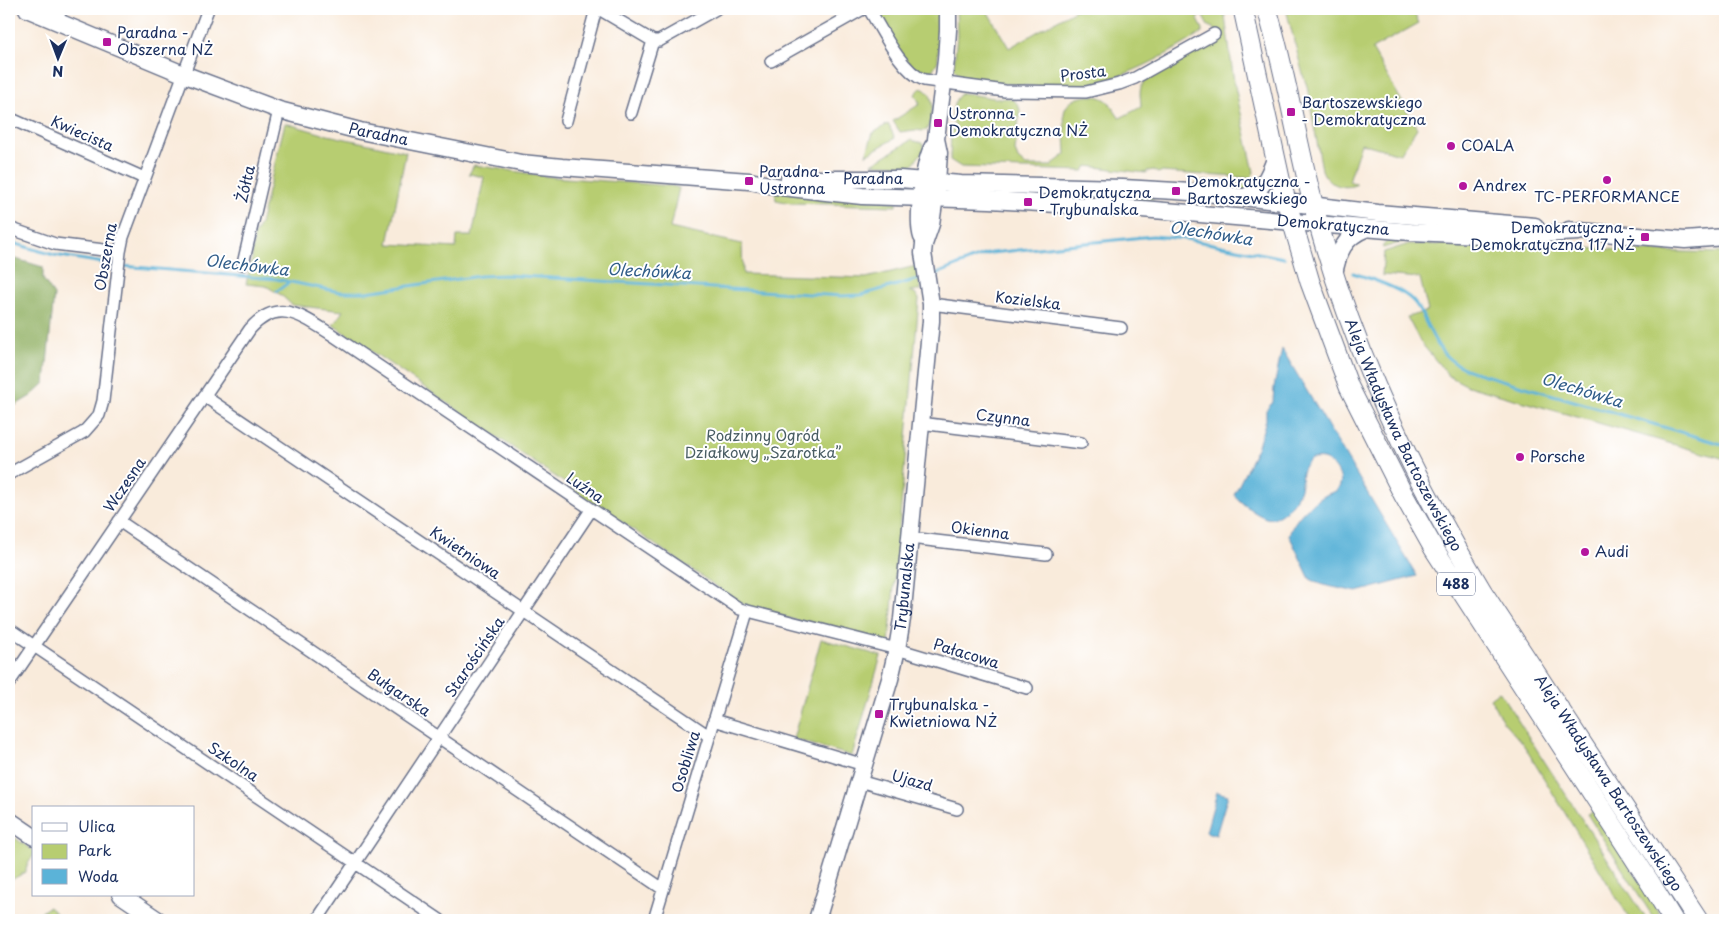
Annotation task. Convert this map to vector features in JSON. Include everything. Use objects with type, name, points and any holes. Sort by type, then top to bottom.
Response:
[{"type":"main road","name":"Aleja Władysława Bartoszewskiego","points":[[1243,9],[1275,159],[1291,221],[1310,282],[1349,387],[1434,549],[1673,920]]},
{"type":"main road","name":"Aleja Władysława Bartoszewskiego","points":[[1267,9],[1316,215],[1334,274],[1370,370],[1411,462],[1451,539],[1482,591],[1698,920]]},
{"type":"street","name":"Paradna","points":[[27,9],[59,15],[184,74],[279,110],[343,128],[521,163],[749,181],[784,179],[897,179],[930,190]]},
{"type":"street","name":"Obszerna","points":[[9,474],[84,432],[99,415],[103,401],[119,255],[127,223],[208,9]]},
{"type":"street","points":[[566,122],[602,10],[651,39],[663,39],[716,9]]},
{"type":"street","points":[[770,60],[863,9]]},
{"type":"street","name":"Prosta","points":[[869,9],[909,71],[924,80],[1005,91],[1086,92],[1119,84],[1135,78],[1214,34]]},
{"type":"street","name":"Trybunalska","points":[[819,920],[890,679],[902,619],[932,304],[921,233],[939,153],[936,139],[948,30],[948,9]]},
{"type":"street","points":[[631,113],[651,39]]},
{"type":"street","name":"Żółta","points":[[243,264],[279,110]]},
{"type":"street","name":"Kwiecista","points":[[9,118],[144,178]]},
{"type":"street","points":[[1245,197],[1255,192],[1264,183],[1275,159]]},
{"type":"street","name":"Demokratyczna","points":[[930,190],[1123,188],[1245,197],[1286,203],[1316,215],[1365,229],[1503,236],[1579,232]]},
{"type":"street","name":"Demokratyczna","points":[[930,190],[1291,221],[1316,215],[1378,213],[1685,240],[1725,237]]},
{"type":"street","points":[[9,228],[55,244],[119,255]]},
{"type":"street","points":[[1334,274],[1338,257],[1345,242],[1354,234],[1365,229]]},
{"type":"street","name":"Kozielska","points":[[932,304],[1121,328]]},
{"type":"street","name":"Wczesna","points":[[9,683],[250,329],[266,315],[274,312]]},
{"type":"street","name":"Luźna","points":[[274,312],[292,312],[331,334],[734,605],[747,612],[897,649]]},
{"type":"street","name":"Kwietniowa","points":[[204,396],[709,736]]},
{"type":"street","name":"Czynna","points":[[920,423],[1081,443]]},
{"type":"street","name":"Starościńska","points":[[316,920],[592,510]]},
{"type":"street","name":"Bułgarska","points":[[119,520],[663,889]]},
{"type":"street","name":"Okienna","points":[[910,538],[1046,554]]},
{"type":"street","name":"Osobliwa","points":[[654,920],[747,612]]},
{"type":"street","name":"Szkolna","points":[[9,629],[440,920]]},
{"type":"street","name":"Pałacowa","points":[[897,649],[1027,688]]},
{"type":"street","points":[[714,720],[864,764]]},
{"type":"street","name":"Ujazd","points":[[859,781],[956,809]]},
{"type":"street","points":[[9,820],[32,836]]},
{"type":"street","points":[[122,896],[158,920]]},
{"type":"green space","points":[[874,9],[939,9],[938,61],[932,71],[926,71],[925,74],[910,64],[896,46]]},
{"type":"green space","points":[[956,9],[986,9],[1009,48],[1077,9],[1224,9],[1234,82],[1254,172],[1251,178],[1157,173],[1155,170],[1147,171],[1146,173],[1087,166],[1084,171],[961,167],[950,160],[951,130],[954,130],[955,123],[952,122],[954,106],[956,99],[962,93],[1015,101],[1020,110],[1015,151],[1018,159],[1026,166],[1052,166],[1066,154],[1064,114],[1069,103],[1080,97],[1101,97],[1109,103],[1119,118],[1122,117],[1141,107],[1140,90],[1146,80],[1218,39],[1213,28],[1208,26],[1202,15],[1197,18],[1203,29],[1202,33],[1152,62],[1099,82],[1061,87],[1041,87],[980,82],[980,79],[961,76],[954,67],[957,35]]},
{"type":"green space","points":[[1286,9],[1412,9],[1419,23],[1372,49],[1417,128],[1400,154],[1361,143],[1349,181],[1357,184],[1352,186],[1336,185],[1324,175],[1322,170],[1307,86]]},
{"type":"green space","points":[[921,88],[930,95],[932,100],[931,118],[927,130],[900,132],[893,121],[920,104],[915,94]]},
{"type":"green space","name":"Rodzinny Ogród Działkowy „Szarotka”","points":[[285,123],[323,134],[406,152],[388,244],[456,248],[457,236],[472,236],[484,177],[469,174],[474,165],[552,177],[679,188],[670,228],[742,244],[743,274],[866,278],[916,266],[921,290],[910,291],[915,293],[919,299],[889,644],[748,608],[333,325],[343,311],[292,305],[281,295],[266,286],[246,284],[252,258],[254,236],[260,224]]},
{"type":"green space","points":[[888,124],[895,138],[866,155],[873,133]]},
{"type":"green space","points":[[911,140],[922,143],[924,146],[924,150],[912,165],[872,164]]},
{"type":"green space","points":[[1204,181],[1254,185],[1247,191],[1196,183]]},
{"type":"green space","points":[[775,190],[897,202],[897,206],[791,203],[776,200]]},
{"type":"green space","points":[[999,191],[1154,196],[1154,199],[1112,202],[999,195]]},
{"type":"green space","points":[[1399,236],[1440,241],[1409,240],[1382,247],[1389,239]]},
{"type":"green space","points":[[1409,244],[1461,245],[1461,248],[1470,248],[1470,245],[1542,246],[1725,253],[1725,459],[1468,386],[1449,376],[1421,343],[1407,317],[1428,311],[1420,278],[1382,275],[1384,252]]},
{"type":"green space","points":[[9,257],[43,267],[43,279],[54,295],[45,383],[31,396],[9,409]]},
{"type":"green space","points":[[821,639],[881,656],[852,756],[793,739]]},
{"type":"green space","points":[[1499,691],[1647,920],[1631,920],[1616,897],[1523,744],[1502,720],[1490,698]]},
{"type":"green space","points":[[1593,811],[1663,920],[1655,920],[1587,814]]},
{"type":"green space","points":[[9,834],[32,850],[32,858],[26,872],[9,881]]},
{"type":"green space","points":[[49,907],[63,920],[28,920]]},
{"type":"water","points":[[1282,349],[1417,576],[1357,592],[1323,585],[1310,579],[1289,535],[1295,522],[1309,507],[1327,494],[1336,491],[1340,486],[1341,481],[1338,472],[1327,461],[1311,459],[1306,464],[1302,472],[1300,488],[1296,498],[1285,511],[1271,519],[1257,514],[1234,495],[1258,446],[1266,420],[1266,410],[1273,402],[1274,387]]},
{"type":"water","points":[[1217,792],[1228,795],[1216,835],[1206,832]]},
{"type":"waterway","name":"Olechówka","points":[[933,275],[991,253],[1153,236],[1186,239],[1284,258]]},
{"type":"waterway","name":"Olechówka","points":[[9,242],[54,255],[116,265]]},
{"type":"waterway","name":"Olechówka","points":[[122,266],[276,279],[340,292],[366,292],[480,276],[505,275],[842,296],[861,295],[922,278]]},
{"type":"waterway","name":"Olechówka","points":[[1353,273],[1384,284],[1408,296],[1418,308],[1442,351],[1461,367],[1725,445]]},
{"type":"waterway","points":[[277,291],[288,283]]},
{"type":"place","name":"Paradna - Obszerna NŻ","points":[[107,42]]},
{"type":"place","name":"Bartoszewskiego - Demokratyczna","points":[[1291,112]]},
{"type":"place","name":"Ustronna - Demokratyczna NŻ","points":[[938,123]]},
{"type":"place","name":"COALA","points":[[1451,146]]},
{"type":"place","name":"TC-PERFORMANCE","points":[[1607,180]]},
{"type":"place","name":"Paradna - Ustronna","points":[[749,181]]},
{"type":"place","name":"Andrex","points":[[1463,186]]},
{"type":"place","name":"Demokratyczna - Bartoszewskiego","points":[[1176,191]]},
{"type":"place","name":"Demokratyczna - Trybunalska","points":[[1028,202]]},
{"type":"place","name":"Demokratyczna - Demokratyczna 117 NŻ","points":[[1645,237]]},
{"type":"place","name":"Porsche","points":[[1520,457]]},
{"type":"place","name":"Audi","points":[[1585,552]]},
{"type":"place","name":"Trybunalska - Kwietniowa NŻ","points":[[879,714]]}]
